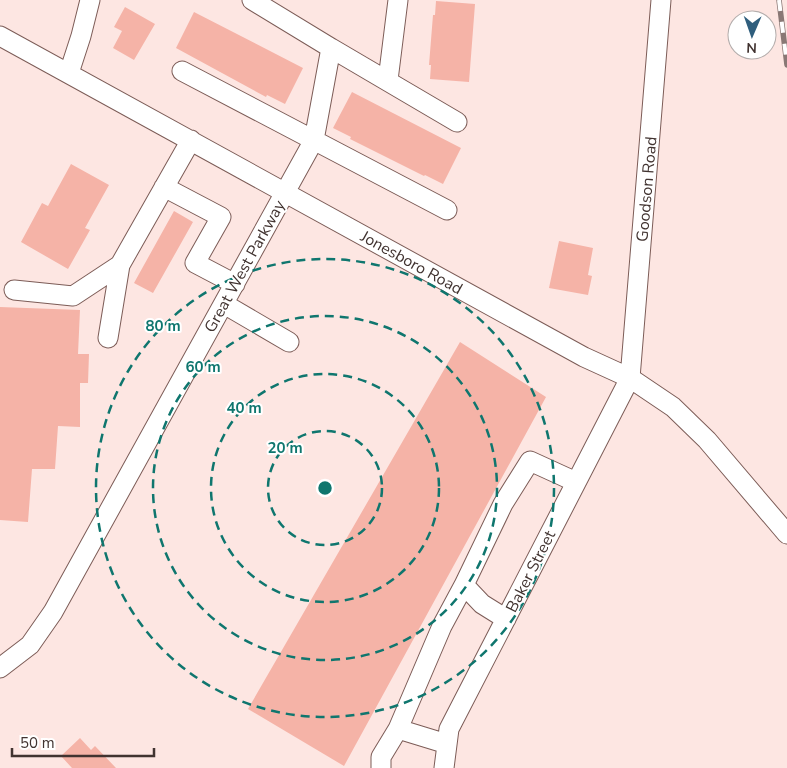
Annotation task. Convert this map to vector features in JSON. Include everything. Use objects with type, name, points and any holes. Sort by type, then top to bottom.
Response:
[{"type":"street","points":[[69,73],[90,0]]},
{"type":"street","points":[[252,0],[457,122]]},
{"type":"street","points":[[388,80],[398,0]]},
{"type":"street","name":"Goodson Road","points":[[630,378],[661,0]]},
{"type":"street","name":"Jonesboro Road","points":[[0,36],[584,358],[630,378],[673,407],[707,440],[787,534]]},
{"type":"street","name":"Great West Parkway","points":[[0,668],[30,645],[53,612],[314,140],[331,48]]},
{"type":"street","points":[[182,71],[447,210]]},
{"type":"street","points":[[108,338],[120,265],[191,140]]},
{"type":"street","points":[[164,187],[221,217],[195,263],[235,284]]},
{"type":"street","points":[[14,290],[73,296],[120,265]]},
{"type":"street","points":[[224,304],[289,342]]},
{"type":"street","name":"Baker Street","points":[[444,768],[450,728],[630,378]]},
{"type":"street","points":[[381,768],[381,757],[398,729],[442,626],[503,504],[530,461],[576,482]]},
{"type":"street","points":[[464,585],[482,604],[506,619]]},
{"type":"street","points":[[398,729],[447,744]]},
{"type":"building","points":[[436,1],[475,4],[469,82],[430,79],[431,65],[429,65]]},
{"type":"building","points":[[125,7],[155,24],[134,60],[113,48],[122,31],[114,27]]},
{"type":"building","points":[[194,12],[303,68],[285,104],[267,95],[266,97],[176,48]]},
{"type":"building","points":[[352,92],[461,148],[443,184],[350,139],[351,137],[333,128]]},
{"type":"building","points":[[71,164],[109,185],[85,228],[90,230],[68,269],[21,242],[42,203],[48,206]]},
{"type":"building","points":[[174,211],[193,222],[153,293],[134,283]]},
{"type":"building","points":[[559,241],[593,248],[588,275],[592,276],[588,295],[549,288]]},
{"type":"building","points":[[0,307],[80,310],[78,354],[89,354],[88,383],[80,383],[80,427],[58,426],[55,469],[32,469],[28,522],[0,520]]},
{"type":"building","points":[[460,342],[546,397],[344,766],[248,709]]},
{"type":"building","points":[[80,738],[91,750],[95,746],[116,768],[72,768],[61,756]]},
{"type":"railway","points":[[779,0],[787,65]]}]
